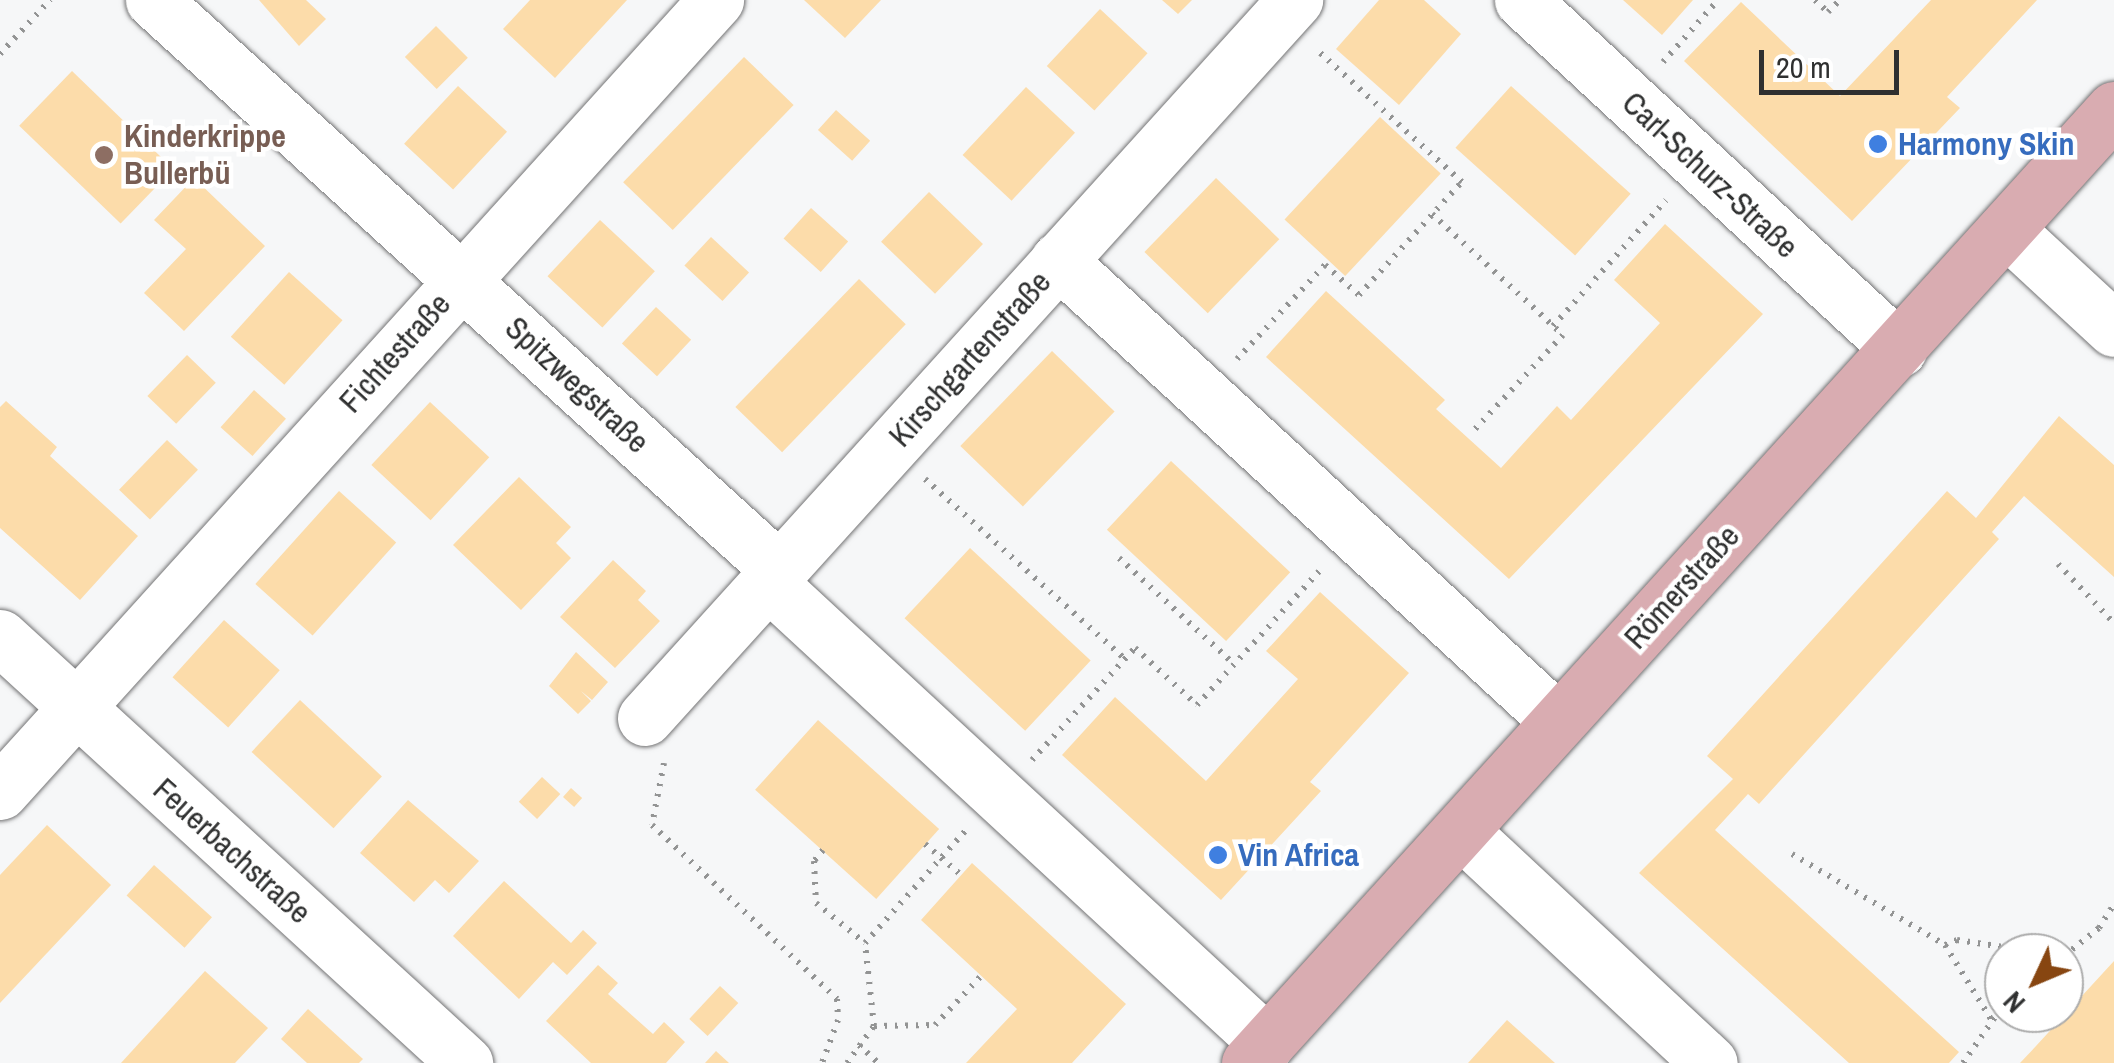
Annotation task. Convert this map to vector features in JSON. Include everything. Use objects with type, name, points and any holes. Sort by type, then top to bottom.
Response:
[{"type":"main road","name":"Römerstraße","points":[[1258,1053],[2114,110]]},
{"type":"street","name":"Spitzwegstraße","points":[[154,0],[462,278],[999,796],[1258,1053]]},
{"type":"street","name":"Fichtestraße","points":[[0,792],[716,0]]},
{"type":"street","name":"Carl-Schurz-Straße","points":[[1522,0],[1900,348]]},
{"type":"street","name":"Kirschgartenstraße","points":[[645,718],[1288,8]]},
{"type":"street","points":[[2006,228],[2114,329]]},
{"type":"street","points":[[1058,260],[1558,721]]},
{"type":"street","name":"Feuerbachstraße","points":[[0,638],[465,1063]]},
{"type":"street","points":[[1462,831],[1710,1063]]},
{"type":"path","points":[[0,54],[50,0]]},
{"type":"path","points":[[1629,100],[1718,0]]},
{"type":"path","points":[[1815,0],[1828,12],[1840,0]]},
{"type":"path","points":[[1203,396],[1325,265],[1360,295],[1462,182],[1288,8]]},
{"type":"path","points":[[1552,326],[1698,164]]},
{"type":"path","points":[[1432,214],[1563,335],[1475,429]]},
{"type":"path","points":[[890,448],[1125,660]]},
{"type":"path","points":[[865,944],[940,857],[1135,648],[1197,705],[1353,534]]},
{"type":"path","points":[[1119,558],[1234,664]]},
{"type":"path","points":[[2058,564],[2114,623]]},
{"type":"path","points":[[645,718],[666,752],[652,826],[838,998],[838,1020],[822,1063]]},
{"type":"path","points":[[925,844],[961,875]]},
{"type":"path","points":[[822,850],[814,861],[816,902],[865,944],[874,1026],[848,1063]]},
{"type":"path","points":[[1792,854],[1945,945],[1984,1008]]},
{"type":"path","points":[[2084,940],[2099,928],[2114,904]]},
{"type":"path","points":[[1945,945],[1957,940],[1984,944]]},
{"type":"path","points":[[874,1026],[935,1025],[981,976]]},
{"type":"path","points":[[1963,1063],[1987,1033]]},
{"type":"path","points":[[860,1045],[878,1063]]},
{"type":"building","points":[[259,0],[306,0],[326,19],[299,46]]},
{"type":"building","points":[[530,0],[627,0],[555,78],[503,29]]},
{"type":"building","points":[[804,0],[881,0],[845,38]]},
{"type":"building","points":[[1162,0],[1192,0],[1178,14]]},
{"type":"building","points":[[1379,0],[1424,0],[1461,34],[1399,105],[1336,49]]},
{"type":"building","points":[[1623,0],[1693,0],[1662,35]]},
{"type":"building","points":[[1931,0],[2037,0],[1947,97],[1960,108],[1852,221],[1684,61],[1741,2],[1840,96]]},
{"type":"building","points":[[1100,9],[1148,53],[1094,110],[1047,66]]},
{"type":"building","points":[[436,26],[468,58],[437,89],[405,57]]},
{"type":"building","points":[[744,57],[794,105],[673,230],[623,182]]},
{"type":"building","points":[[72,71],[173,169],[121,224],[19,126]]},
{"type":"building","points":[[458,86],[507,132],[453,189],[404,144]]},
{"type":"building","points":[[1511,86],[1631,194],[1575,255],[1455,148]]},
{"type":"building","points":[[1026,87],[1075,133],[1012,201],[963,155]]},
{"type":"building","points":[[836,110],[870,141],[852,161],[818,130]]},
{"type":"building","points":[[1380,117],[1441,174],[1345,276],[1285,219]]},
{"type":"building","points":[[194,178],[265,246],[184,331],[144,293],[186,249],[154,220]]},
{"type":"building","points":[[1216,178],[1279,239],[1208,313],[1144,252]]},
{"type":"building","points":[[929,192],[983,244],[935,294],[881,242]]},
{"type":"building","points":[[811,208],[848,241],[821,272],[784,238]]},
{"type":"building","points":[[600,220],[655,271],[602,327],[547,276]]},
{"type":"building","points":[[1665,224],[1763,314],[1509,579],[1266,357],[1326,291],[1445,400],[1436,409],[1501,468],[1557,406],[1571,420],[1660,323],[1614,280]]},
{"type":"building","points":[[711,237],[749,272],[722,301],[684,266]]},
{"type":"building","points":[[289,272],[343,320],[284,385],[231,337]]},
{"type":"building","points":[[859,279],[906,324],[782,452],[735,407]]},
{"type":"building","points":[[656,307],[691,340],[657,376],[622,344]]},
{"type":"building","points":[[1052,351],[1115,411],[1023,506],[960,446]]},
{"type":"building","points":[[187,355],[216,383],[176,424],[147,396]]},
{"type":"building","points":[[254,390],[286,419],[252,456],[221,427]]},
{"type":"building","points":[[6,401],[57,447],[50,456],[138,536],[80,600],[0,528],[0,407]]},
{"type":"building","points":[[430,402],[489,457],[431,520],[371,465]]},
{"type":"building","points":[[2059,416],[2114,465],[2114,577],[2024,496],[1992,532],[1999,539],[1759,804],[1748,794],[1715,830],[1959,1052],[1949,1063],[1849,1063],[1639,873],[1733,779],[1707,756],[1947,491],[1976,518]]},
{"type":"building","points":[[167,440],[198,470],[150,520],[119,490]]},
{"type":"building","points":[[1171,461],[1290,572],[1226,641],[1107,530]]},
{"type":"building","points":[[519,477],[571,527],[556,543],[571,558],[521,610],[453,545]]},
{"type":"building","points":[[339,491],[396,543],[313,635],[255,584]]},
{"type":"building","points":[[970,548],[1091,661],[1025,731],[905,618]]},
{"type":"building","points":[[613,560],[646,591],[638,600],[660,621],[615,668],[560,617]]},
{"type":"building","points":[[1320,592],[1409,673],[1310,782],[1321,791],[1221,900],[1062,755],[1115,697],[1206,781],[1298,679],[1266,651]]},
{"type":"building","points":[[224,620],[280,670],[228,727],[172,677]]},
{"type":"building","points":[[576,652],[608,682],[592,700],[581,691],[591,701],[578,714],[549,686]]},
{"type":"building","points":[[300,700],[382,776],[333,828],[252,752]]},
{"type":"building","points":[[818,720],[939,829],[876,899],[755,790]]},
{"type":"building","points":[[542,777],[560,794],[537,819],[519,802]]},
{"type":"building","points":[[571,788],[582,798],[574,807],[563,797]]},
{"type":"building","points":[[408,800],[479,861],[449,893],[435,880],[414,902],[360,853]]},
{"type":"building","points":[[47,825],[111,885],[0,1003],[0,875]]},
{"type":"building","points":[[972,863],[1126,1004],[1072,1063],[966,1063],[1017,1009],[921,920]]},
{"type":"building","points":[[154,865],[212,917],[185,948],[127,895]]},
{"type":"building","points":[[504,881],[571,943],[583,930],[597,943],[567,975],[553,962],[519,999],[453,936]]},
{"type":"building","points":[[2114,961],[2114,1063],[2020,1063],[2048,1033],[2084,1033],[2084,994]]},
{"type":"building","points":[[598,965],[618,983],[608,994],[653,1034],[664,1022],[685,1042],[666,1063],[591,1063],[546,1021]]},
{"type":"building","points":[[205,971],[268,1028],[235,1063],[121,1063]]},
{"type":"building","points":[[720,986],[738,1003],[708,1036],[689,1019]]},
{"type":"building","points":[[308,1009],[363,1059],[359,1063],[307,1063],[281,1039]]},
{"type":"building","points":[[1507,1020],[1555,1063],[1468,1063]]},
{"type":"building","points":[[716,1051],[729,1063],[705,1063]]},
{"type":"place","name":"Harmony Skin","points":[[1878,144]]},
{"type":"place","name":"Kinderkrippe Bullerbü","points":[[104,155]]},
{"type":"place","name":"Vin Africa","points":[[1218,855]]}]
